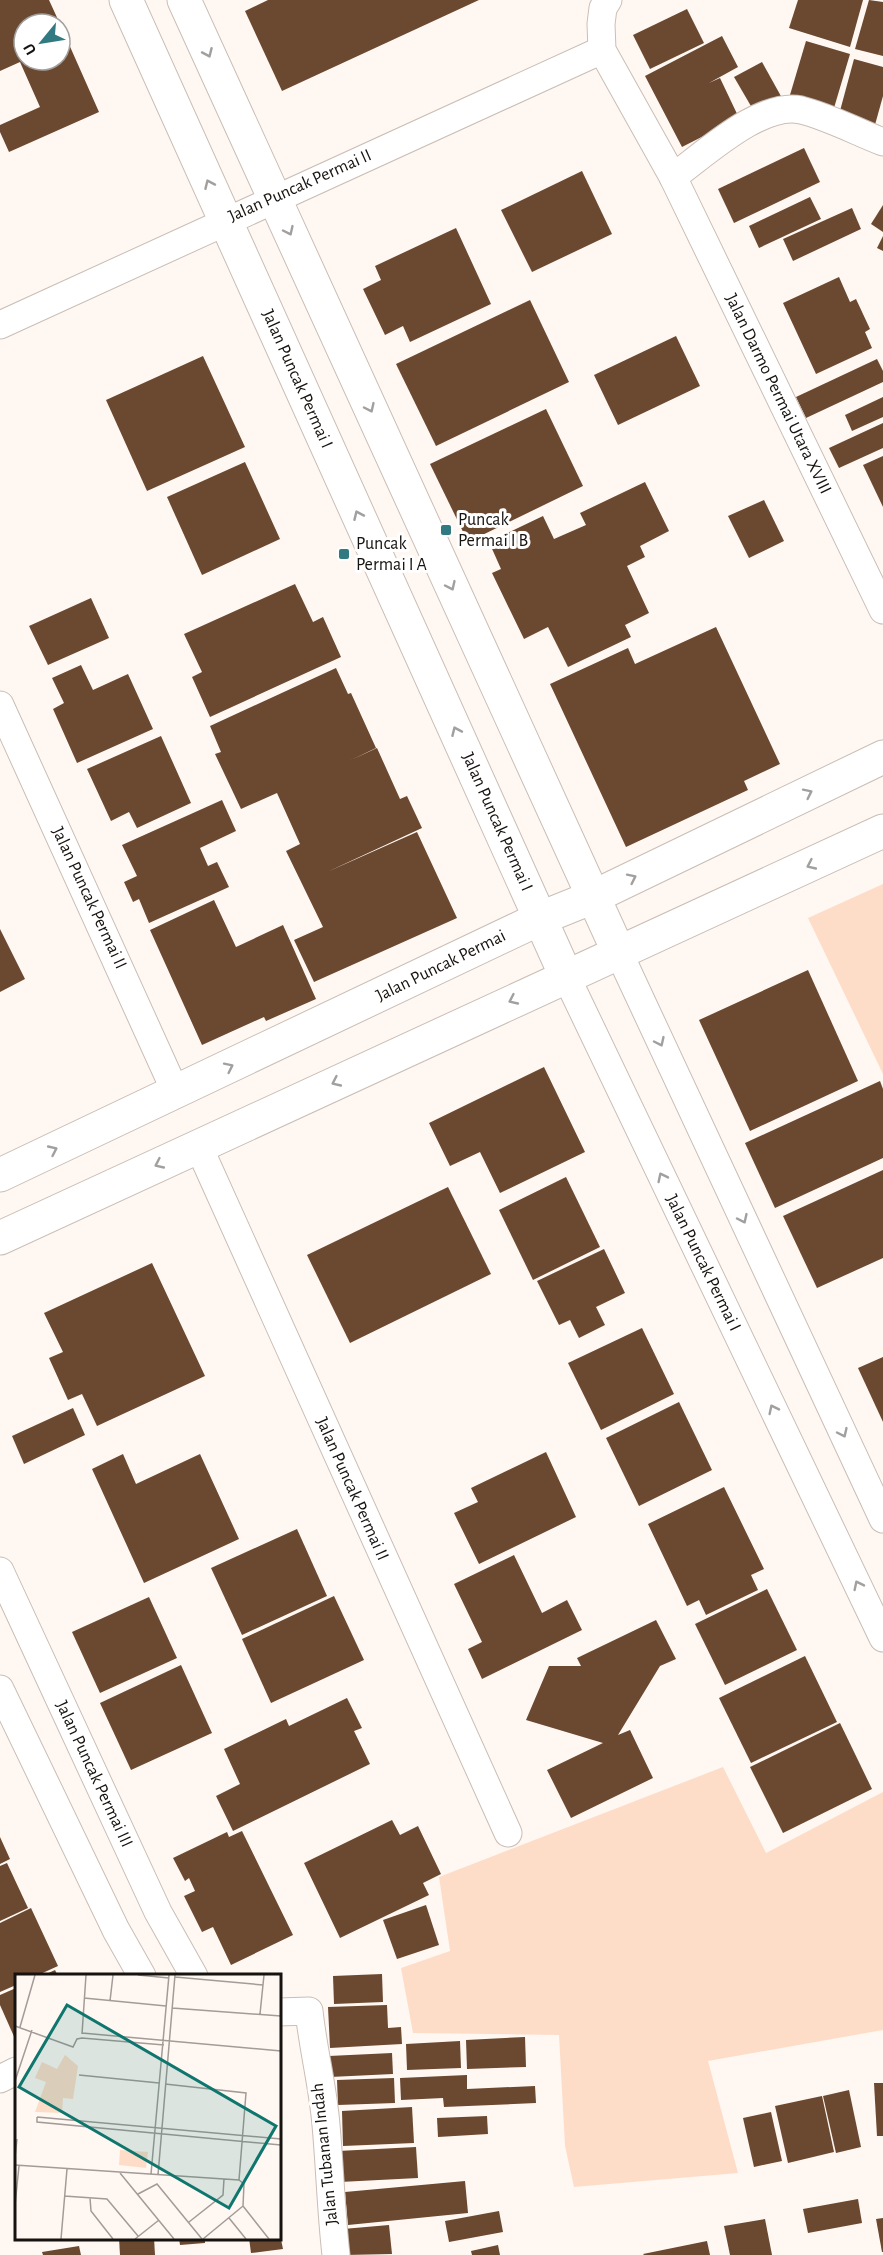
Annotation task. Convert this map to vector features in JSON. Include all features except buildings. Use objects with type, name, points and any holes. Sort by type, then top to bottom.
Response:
[{"type":"street","name":"Jalan Puncak Permai I","points":[[126,0],[566,976],[883,1638]]},
{"type":"street","points":[[184,0],[593,897],[883,1519]]},
{"type":"street","points":[[602,50],[601,24],[603,8],[608,0]]},
{"type":"street","name":"Jalan Puncak Permai II","points":[[0,325],[225,220],[602,50]]},
{"type":"street","name":"Jalan Darmo Permai Utara XVIII","points":[[602,50],[673,177],[883,610]]},
{"type":"street","points":[[673,177],[756,117],[782,111],[800,110],[883,142]]},
{"type":"street","name":"Jalan Puncak Permai II","points":[[0,705],[176,1093]]},
{"type":"street","name":"Jalan Puncak Permai","points":[[0,1175],[541,918],[593,897],[883,757]]},
{"type":"street","points":[[0,1238],[883,831]]},
{"type":"street","name":"Jalan Puncak Permai II","points":[[198,1145],[508,1833]]},
{"type":"street","name":"Jalan Puncak Permai III","points":[[0,1571],[158,1912],[192,1974]]},
{"type":"street","points":[[0,1689],[117,1930],[141,1974]]},
{"type":"street","name":"Jalan Tubanan Indah","points":[[280,2012],[309,2011],[326,2124],[328,2183],[336,2255]]},
{"type":"street","points":[[0,2079],[15,2072]]},
{"type":"shaded area","points":[[883,884],[883,1074],[808,918]]},
{"type":"shaded area","points":[[723,1767],[766,1853],[883,1792],[883,2030],[708,2061],[738,2173],[574,2187],[565,2146],[559,2035],[413,2033],[401,1968],[450,1951],[439,1877]]},
{"type":"place","name":"Puncak Permai I B","points":[[446,530]]},
{"type":"place","name":"Puncak Permai I A","points":[[344,554]]}]
